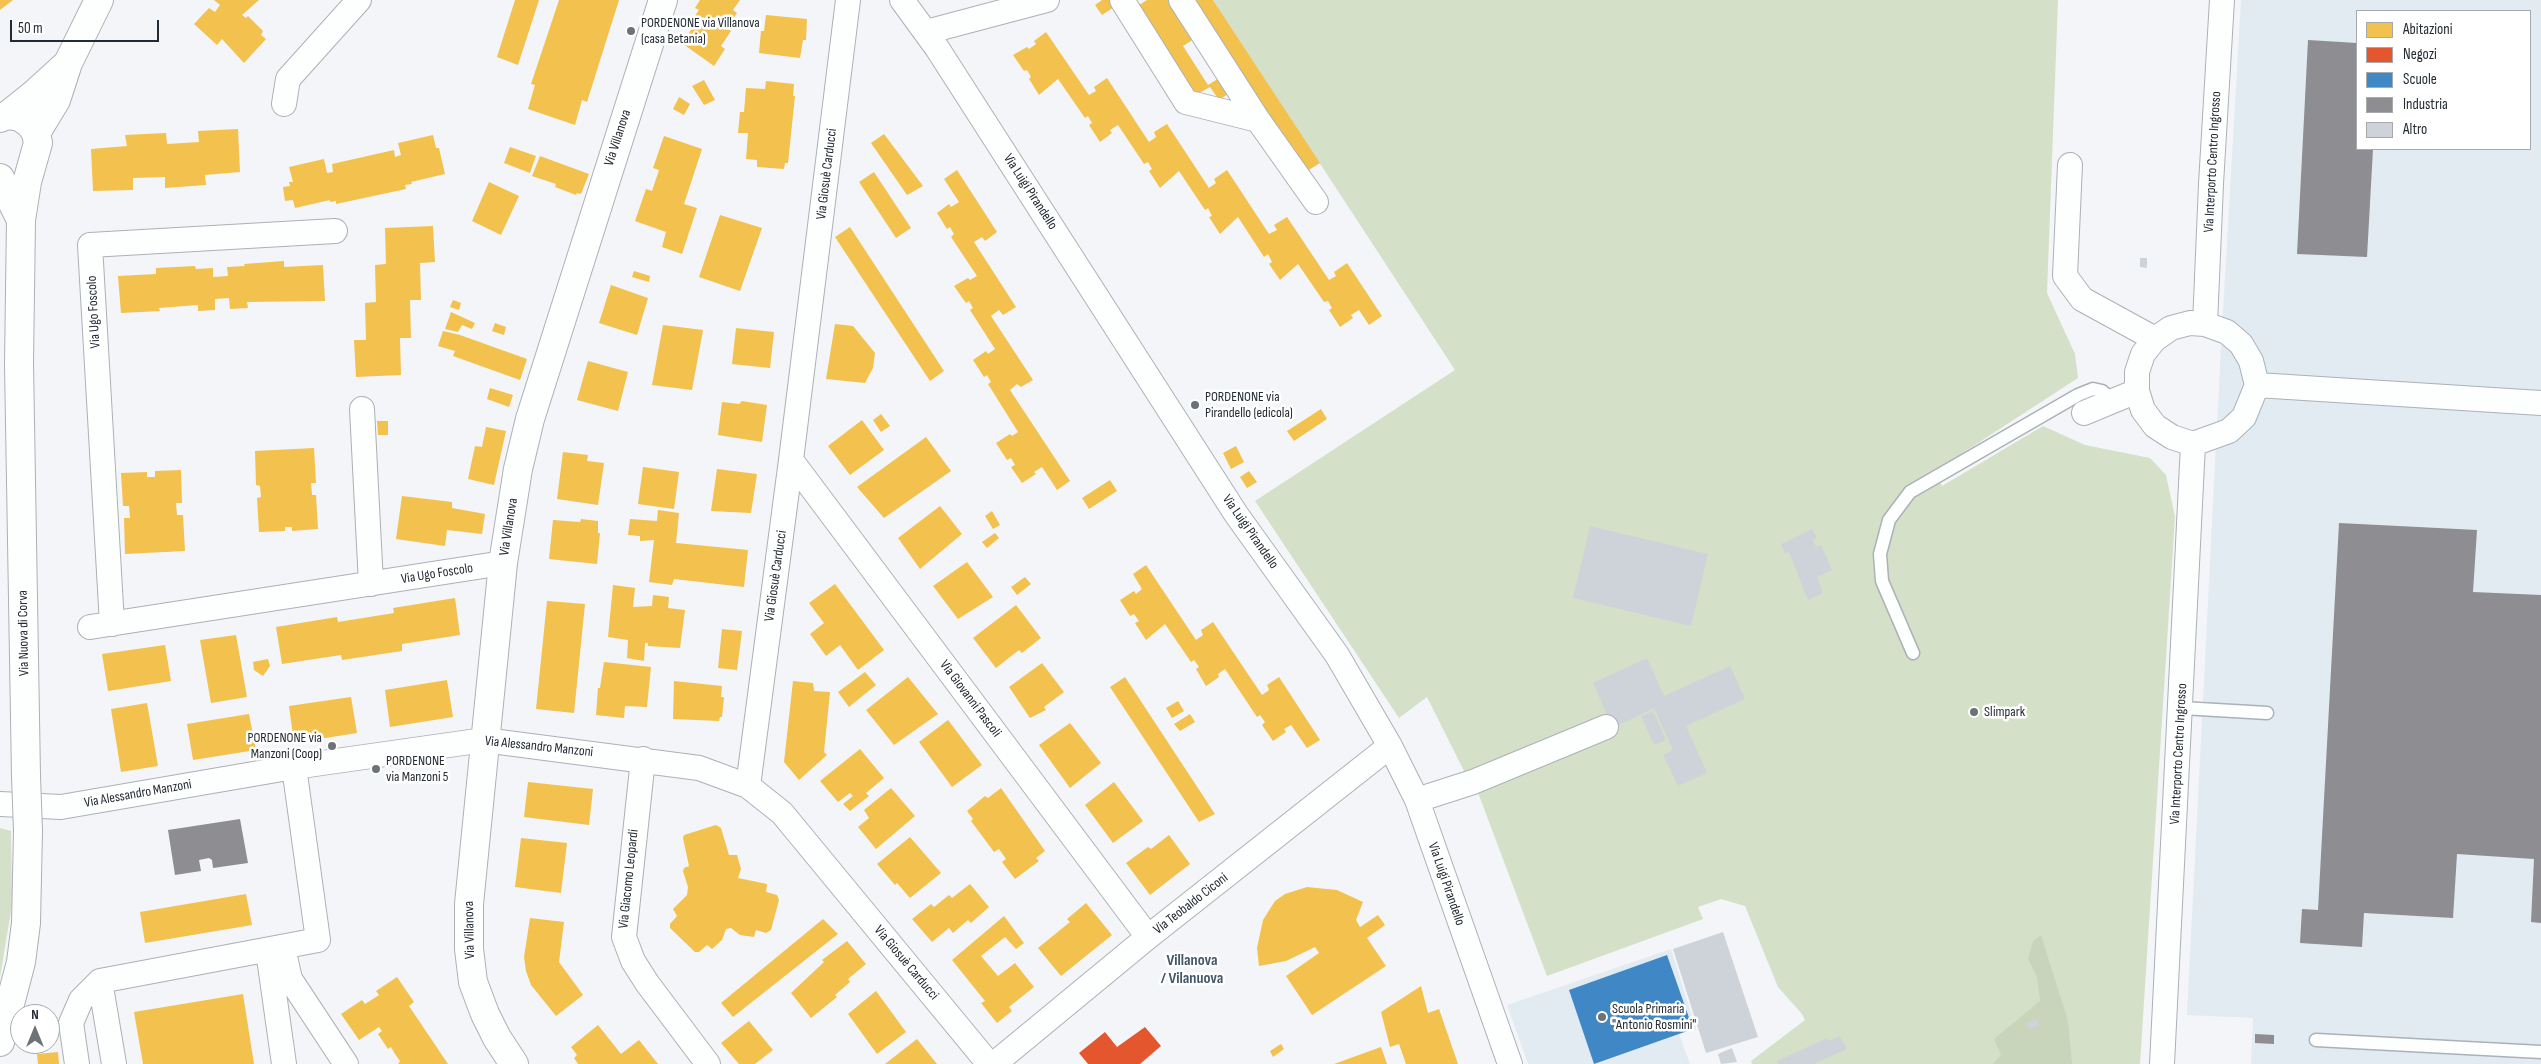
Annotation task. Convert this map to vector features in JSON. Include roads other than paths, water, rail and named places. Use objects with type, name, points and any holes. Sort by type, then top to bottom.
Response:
[{"type":"main road","name":"Via Villanova","points":[[514,1064],[496,1038],[473,982],[469,949],[468,904],[503,563],[518,469],[530,419],[663,0]]},
{"type":"main road","name":"Via Nuova di Corva","points":[[36,133],[56,100],[68,63],[93,2]]},
{"type":"main road","name":"Via Nuova di Corva","points":[[4,117],[33,96],[68,63]]},
{"type":"main road","name":"Via Nuova di Corva","points":[[0,1042],[21,962],[26,922],[28,831],[20,363],[21,220],[32,162],[37,153],[38,143],[36,133],[30,124],[20,117],[4,117]]},
{"type":"main road","points":[[0,170],[14,172],[23,169],[32,162]]},
{"type":"main road","name":"Via Nuova di Corva","points":[[0,178],[21,220]]},
{"type":"street","points":[[284,104],[288,79],[359,0]]},
{"type":"street","name":"Via Giosuè Carducci","points":[[848,0],[791,460],[748,786],[782,813],[989,1064]]},
{"type":"street","name":"Via Luigi Pirandello","points":[[902,0],[926,32],[1236,514],[1337,655],[1390,746],[1417,800],[1510,1064]]},
{"type":"street","points":[[926,32],[1047,0]]},
{"type":"street","points":[[1122,0],[1186,102],[1258,120]]},
{"type":"street","points":[[1181,0],[1258,120],[1316,202]]},
{"type":"street","name":"Via Interporto Centro Ingrosso","points":[[2206,324],[2211,184],[2222,0]]},
{"type":"street","points":[[2070,165],[2065,276],[2082,299],[2155,338]]},
{"type":"street","name":"Via Ugo Foscolo","points":[[335,231],[90,245],[101,625],[503,563]]},
{"type":"street","points":[[2190,323],[2206,324],[2226,332],[2241,344],[2251,361],[2257,385],[2244,417],[2229,431],[2193,444],[2172,437],[2155,426],[2143,410],[2136,391],[2136,372],[2143,354],[2155,338],[2171,328],[2190,323]]},
{"type":"street","points":[[2257,385],[2541,403]]},
{"type":"street","points":[[2084,414],[2136,391]]},
{"type":"street","points":[[362,410],[371,584]]},
{"type":"street","name":"Via Interporto Centro Ingrosso","points":[[2162,1064],[2182,708],[2193,444]]},
{"type":"street","name":"Via Giovanni Pascoli","points":[[791,460],[1148,937]]},
{"type":"street","points":[[1417,800],[1474,782],[1606,726]]},
{"type":"street","name":"Via Alessandro Manzoni","points":[[5,805],[61,807],[294,767],[484,740],[643,759],[699,768],[748,786]]},
{"type":"street","name":"Via Teobaldo Ciconi","points":[[994,1064],[1148,937],[1390,746]]},
{"type":"street","name":"Via Giacomo Leopardi","points":[[643,759],[624,937],[634,961],[647,983],[708,1064]]},
{"type":"street","points":[[77,1064],[71,1023],[81,1000],[100,981],[318,940],[294,767]]},
{"type":"street","points":[[276,949],[284,1064]]},
{"type":"street","points":[[276,949],[290,979],[346,1064]]},
{"type":"street","points":[[100,981],[114,1064]]},
{"type":"lane","points":[[1913,653],[1882,581],[1880,554],[1888,520],[1910,492],[2078,395],[2093,389],[2102,391],[2114,401]]},
{"type":"lane","points":[[2182,708],[2267,713]]},
{"type":"lane","points":[[2316,1040],[2541,1052]]},
{"type":"place","name":"PORDENONE via Villanova (casa Betania)","points":[[631,31]]},
{"type":"place","name":"PORDENONE via Pirandello (edicola)","points":[[1195,405]]},
{"type":"place","name":"Slimpark","points":[[1974,712]]},
{"type":"place","name":"PORDENONE via Manzoni (Coop)","points":[[332,746]]},
{"type":"place","name":"PORDENONE via Manzoni 5","points":[[376,769]]},
{"type":"place","name":"Scuola Primaria \"Antonio Rosmini\"","points":[[1602,1017]]},
{"type":"district","name":"Villanova / Vilanuova","points":[[1192,970]]}]
